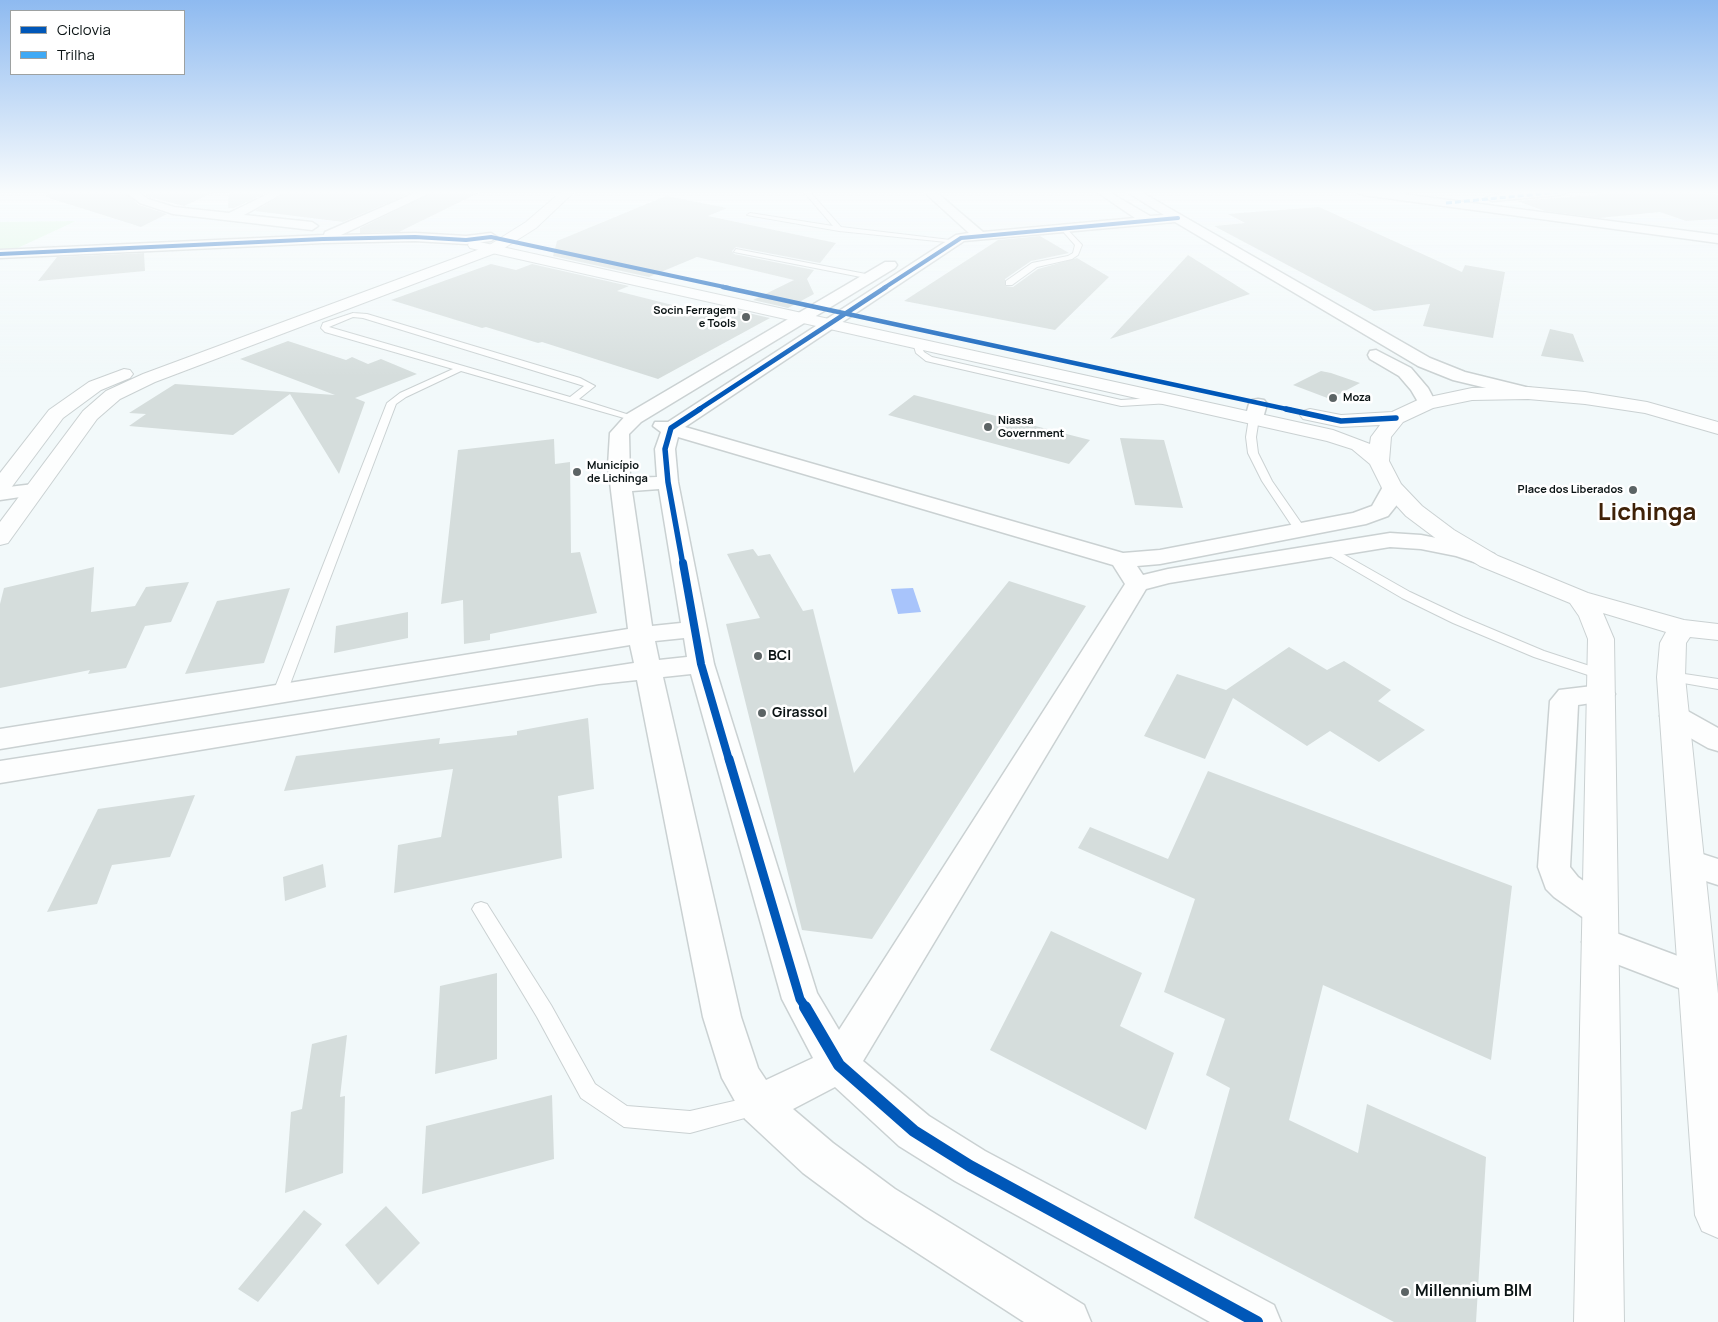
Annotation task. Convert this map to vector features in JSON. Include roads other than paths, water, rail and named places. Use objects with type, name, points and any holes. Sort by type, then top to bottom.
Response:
[{"type":"street","points":[[0,487],[56,414],[74,399],[95,386],[152,363],[329,299],[442,254]]},
{"type":"street","points":[[0,538],[90,416],[113,395],[149,378],[346,304],[469,254]]},
{"type":"street","points":[[549,254],[826,316],[995,345],[1098,367],[1256,411],[1333,436],[1359,445],[1379,461],[1392,487],[1414,511],[1446,536],[1489,561]]},
{"type":"street","points":[[922,254],[871,277],[826,316],[672,428],[665,449],[668,482],[701,664],[800,999],[839,1065],[914,1131],[970,1166],[1257,1322]]},
{"type":"street","points":[[930,254],[826,316],[634,418],[620,433],[618,466],[641,635],[650,670],[722,1017],[742,1078],[759,1105],[818,1158],[880,1204],[1067,1322]]},
{"type":"street","points":[[1226,254],[1424,362],[1459,376],[1528,392],[1585,398],[1647,408],[1718,428]]},
{"type":"street","points":[[329,299],[346,304]]},
{"type":"street","points":[[284,315],[303,320]]},
{"type":"street","points":[[826,316],[914,342],[1171,400],[1340,421],[1396,418],[1427,403],[1472,394],[1528,392]]},
{"type":"street","points":[[981,357],[995,345]]},
{"type":"street","points":[[1362,347],[1405,372],[1419,388],[1427,403]]},
{"type":"street","points":[[1084,380],[1098,367]]},
{"type":"street","points":[[74,399],[113,395]]},
{"type":"street","points":[[634,418],[672,428],[1130,572],[1168,576],[1328,550],[1398,541],[1421,542],[1462,550],[1579,598],[1682,628],[1718,632]]},
{"type":"street","points":[[1379,461],[1381,437],[1396,418]]},
{"type":"street","points":[[621,485],[668,482]]},
{"type":"street","points":[[759,1105],[839,1065],[1130,572],[1160,556],[1358,519],[1380,511],[1385,506],[1392,487]]},
{"type":"street","points":[[0,494],[34,490]]},
{"type":"street","points":[[1300,530],[1328,550]]},
{"type":"street","points":[[1579,598],[1592,616],[1601,639],[1599,1322]]},
{"type":"street","points":[[1682,628],[1674,643],[1671,677],[1674,716],[1702,867],[1697,979],[1718,1215]]},
{"type":"street","points":[[0,739],[641,635],[694,629]]},
{"type":"street","points":[[0,772],[272,730],[590,677],[701,664]]},
{"type":"street","points":[[272,730],[280,695]]},
{"type":"street","points":[[1674,716],[1718,742]]},
{"type":"street","points":[[1600,927],[1697,979]]},
{"type":"lane","points":[[754,254],[871,277]]},
{"type":"lane","points":[[1009,283],[1035,265],[1070,258],[1076,254]]},
{"type":"lane","points":[[572,400],[590,386],[577,380],[364,316],[353,315],[339,319],[326,325],[325,328],[461,368],[634,418]]},
{"type":"lane","points":[[914,342],[920,353],[929,359],[1121,404],[1171,400]]},
{"type":"lane","points":[[280,695],[392,403],[403,395],[461,368]]},
{"type":"lane","points":[[1256,411],[1251,436],[1254,453],[1267,481],[1300,530]]},
{"type":"lane","points":[[1328,550],[1406,595],[1458,620],[1539,654],[1601,684]]},
{"type":"lane","points":[[1671,677],[1718,684]]},
{"type":"lane","points":[[481,909],[544,1011],[588,1091],[624,1116],[690,1122],[759,1105]]},
{"type":"water","points":[[913,588],[921,612],[898,614],[891,589]]},
{"type":"place","name":"Socin Ferragem e Tools","points":[[746,317]]},
{"type":"place","name":"Moza","points":[[1333,398]]},
{"type":"place","name":"Niassa Government","points":[[988,427]]},
{"type":"place","name":"Município de Lichinga","points":[[577,472]]},
{"type":"place","name":"Place dos Liberados","points":[[1633,490]]},
{"type":"place","name":"BCI","points":[[758,656]]},
{"type":"place","name":"Girassol","points":[[762,713]]},
{"type":"place","name":"Millennium BIM","points":[[1405,1292]]},
{"type":"district","name":"Lichinga","points":[[1647,513]]}]
